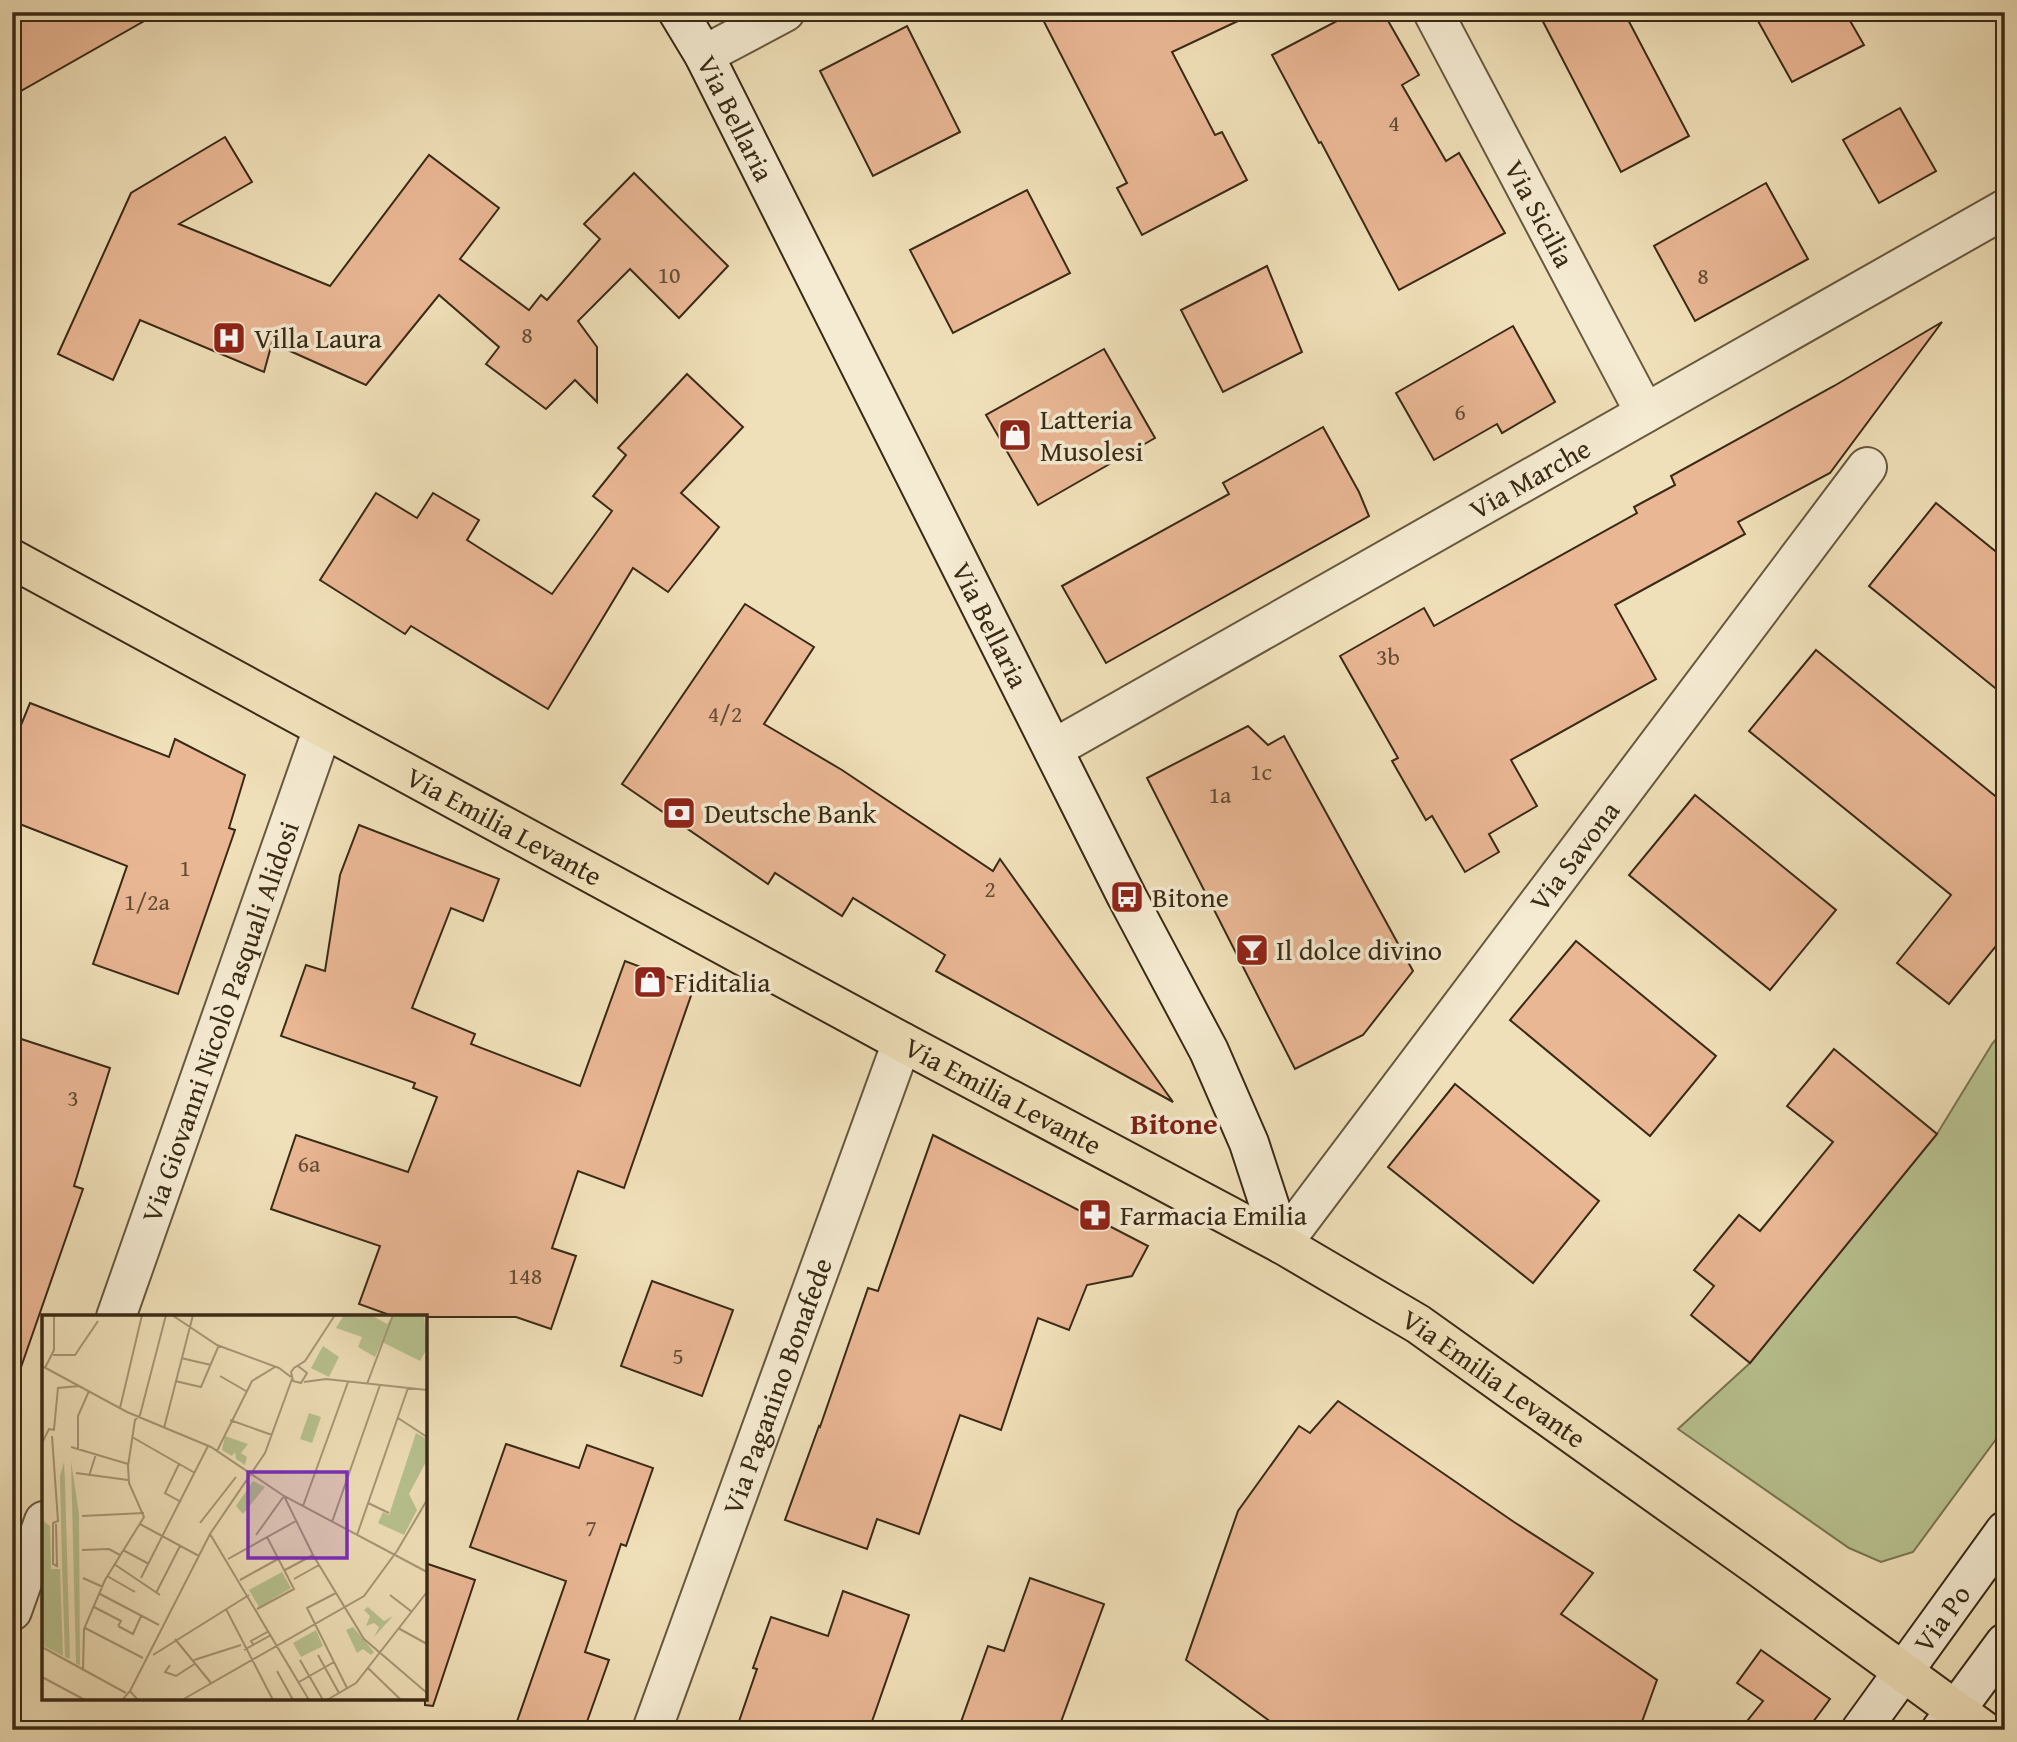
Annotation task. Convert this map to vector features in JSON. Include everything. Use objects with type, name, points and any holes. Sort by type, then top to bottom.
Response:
[{"type":"main road","name":"Via Emilia Levante","points":[[12,559],[902,1042],[1282,1244],[1418,1324],[1903,1671],[1960,1723]]},
{"type":"street","name":"Via Bellaria","points":[[678,12],[704,55],[1127,897],[1209,1051],[1249,1143],[1282,1244]]},
{"type":"street","points":[[704,55],[785,12]]},
{"type":"street","name":"Via Sicilia","points":[[1433,12],[1645,414]]},
{"type":"street","name":"Via Marche","points":[[1053,749],[2005,209]]},
{"type":"street","name":"Via Savona","points":[[1282,1244],[1867,467]]},
{"type":"street","name":"Via Giovanni Nicolò Pasquali Alidosi","points":[[117,1315],[323,727]]},
{"type":"street","name":"Via Paganino Bonafede","points":[[652,1730],[902,1042]]},
{"type":"street","points":[[12,1611],[42,1527]]},
{"type":"street","name":"Via Po","points":[[1861,1730],[2005,1531]]},
{"type":"street","points":[[1960,1723],[2005,1643]]},
{"type":"green space","points":[[2005,1028],[2005,1427],[1913,1552],[1881,1562],[1849,1548],[1678,1429],[1750,1363],[1937,1134],[1992,1044]]},
{"type":"building","points":[[12,12],[160,12],[12,96]]},
{"type":"building","points":[[1039,12],[1257,12],[1172,52],[1215,135],[1222,132],[1247,180],[1142,235],[1117,188],[1127,183]]},
{"type":"building","points":[[1354,12],[1383,12],[1419,75],[1402,85],[1446,161],[1459,153],[1505,233],[1399,290],[1272,55]]},
{"type":"building","points":[[1538,12],[1624,12],[1689,136],[1621,172]]},
{"type":"building","points":[[1753,12],[1845,12],[1864,45],[1792,82]]},
{"type":"building","points":[[907,26],[960,132],[873,176],[820,71]]},
{"type":"building","points":[[1900,108],[1936,171],[1879,203],[1843,140]]},
{"type":"building","points":[[225,137],[252,182],[179,224],[330,286],[429,155],[499,208],[460,259],[529,310],[541,295],[547,300],[600,239],[584,224],[634,173],[728,266],[679,318],[630,269],[578,321],[597,347],[597,402],[575,380],[546,409],[486,364],[499,347],[439,295],[366,385],[272,343],[264,372],[140,320],[113,380],[58,354],[131,193]]},
{"type":"building","points":[[1766,183],[1808,259],[1695,321],[1654,246]]},
{"type":"building","points":[[1027,190],[1070,273],[953,333],[910,250]]},
{"type":"building","points":[[1267,266],[1302,352],[1223,392],[1181,310]]},
{"type":"building","points":[[1942,322],[1830,473],[1738,522],[1745,534],[1615,605],[1656,679],[1511,760],[1537,806],[1489,834],[1499,852],[1465,872],[1432,816],[1426,820],[1392,761],[1398,758],[1340,656],[1424,608],[1434,626],[1637,513],[1634,507],[1675,485],[1671,476],[1834,386]]},
{"type":"building","points":[[1513,326],[1555,402],[1502,433],[1497,424],[1434,460],[1396,393]]},
{"type":"building","points":[[1104,349],[1155,438],[1038,505],[986,415]]},
{"type":"building","points":[[687,374],[743,427],[681,493],[719,527],[668,592],[633,568],[548,709],[411,626],[405,634],[320,580],[376,493],[417,518],[433,493],[479,520],[467,540],[552,594],[612,511],[593,496],[626,455],[618,448]]},
{"type":"building","points":[[1323,427],[1359,492],[1369,516],[1106,663],[1062,586],[1229,494],[1223,483]]},
{"type":"building","points":[[1936,503],[2005,559],[2005,696],[1869,586]]},
{"type":"building","points":[[745,604],[814,647],[764,724],[842,770],[993,871],[1000,859],[1173,1102],[936,971],[945,955],[853,898],[842,916],[775,873],[768,884],[622,784]]},
{"type":"building","points":[[1816,650],[2005,804],[2005,935],[1949,1004],[1897,963],[1951,895],[1749,731]]},
{"type":"building","points":[[30,703],[169,757],[175,739],[245,775],[229,828],[235,830],[178,994],[93,964],[127,866],[12,821],[12,747]]},
{"type":"building","points":[[1248,726],[1268,745],[1284,736],[1413,971],[1363,1035],[1295,1069],[1147,778]]},
{"type":"building","points":[[1695,795],[1836,910],[1770,990],[1629,875]]},
{"type":"building","points":[[359,825],[499,879],[483,921],[451,908],[412,1008],[475,1034],[471,1044],[580,1086],[625,961],[694,987],[624,1188],[578,1171],[552,1248],[576,1256],[551,1329],[516,1317],[389,1315],[359,1304],[380,1246],[271,1209],[296,1135],[408,1172],[437,1097],[413,1088],[415,1083],[281,1036],[306,965],[325,971],[340,875]]},
{"type":"building","points":[[1576,941],[1716,1056],[1650,1136],[1510,1020]]},
{"type":"building","points":[[12,1036],[110,1068],[74,1186],[83,1189],[19,1373],[12,1372]]},
{"type":"building","points":[[1834,1049],[1937,1134],[1750,1363],[1691,1315],[1714,1286],[1694,1270],[1739,1215],[1760,1231],[1833,1142],[1787,1106]]},
{"type":"building","points":[[1455,1084],[1599,1201],[1533,1283],[1388,1167]]},
{"type":"building","points":[[933,1135],[1148,1246],[1132,1276],[1087,1285],[1069,1330],[1038,1318],[1001,1430],[960,1415],[919,1534],[877,1519],[867,1549],[785,1520],[868,1288],[878,1291]]},
{"type":"building","points":[[652,1281],[733,1310],[702,1396],[621,1366]]},
{"type":"building","points":[[1338,1401],[1593,1573],[1561,1614],[1657,1680],[1639,1730],[1282,1730],[1186,1660],[1238,1511],[1299,1426],[1310,1433]]},
{"type":"building","points":[[506,1444],[579,1468],[587,1445],[653,1468],[626,1546],[621,1544],[585,1652],[609,1660],[584,1730],[514,1730],[566,1581],[470,1547]]},
{"type":"building","points":[[427,1564],[475,1580],[433,1706],[425,1705]]},
{"type":"building","points":[[1030,1578],[1104,1604],[1058,1730],[982,1730],[961,1722],[988,1646],[1004,1651]]},
{"type":"building","points":[[843,1591],[909,1615],[869,1730],[736,1730],[757,1669],[753,1668],[771,1617],[828,1636]]},
{"type":"building","points":[[1761,1650],[1830,1699],[1807,1730],[1740,1730],[1763,1701],[1737,1683]]},
{"type":"place","name":"Villa Laura","points":[[229,338]]},
{"type":"place","name":"Latteria Musolesi","points":[[1015,435]]},
{"type":"place","name":"Deutsche Bank","points":[[679,813]]},
{"type":"place","name":"Bitone","points":[[1127,897]]},
{"type":"place","name":"Il dolce divino","points":[[1252,950]]},
{"type":"place","name":"Fiditalia","points":[[650,982]]},
{"type":"place","name":"Farmacia Emilia","points":[[1095,1215]]},
{"type":"district","name":"Bitone","points":[[1174,1124]]}]
